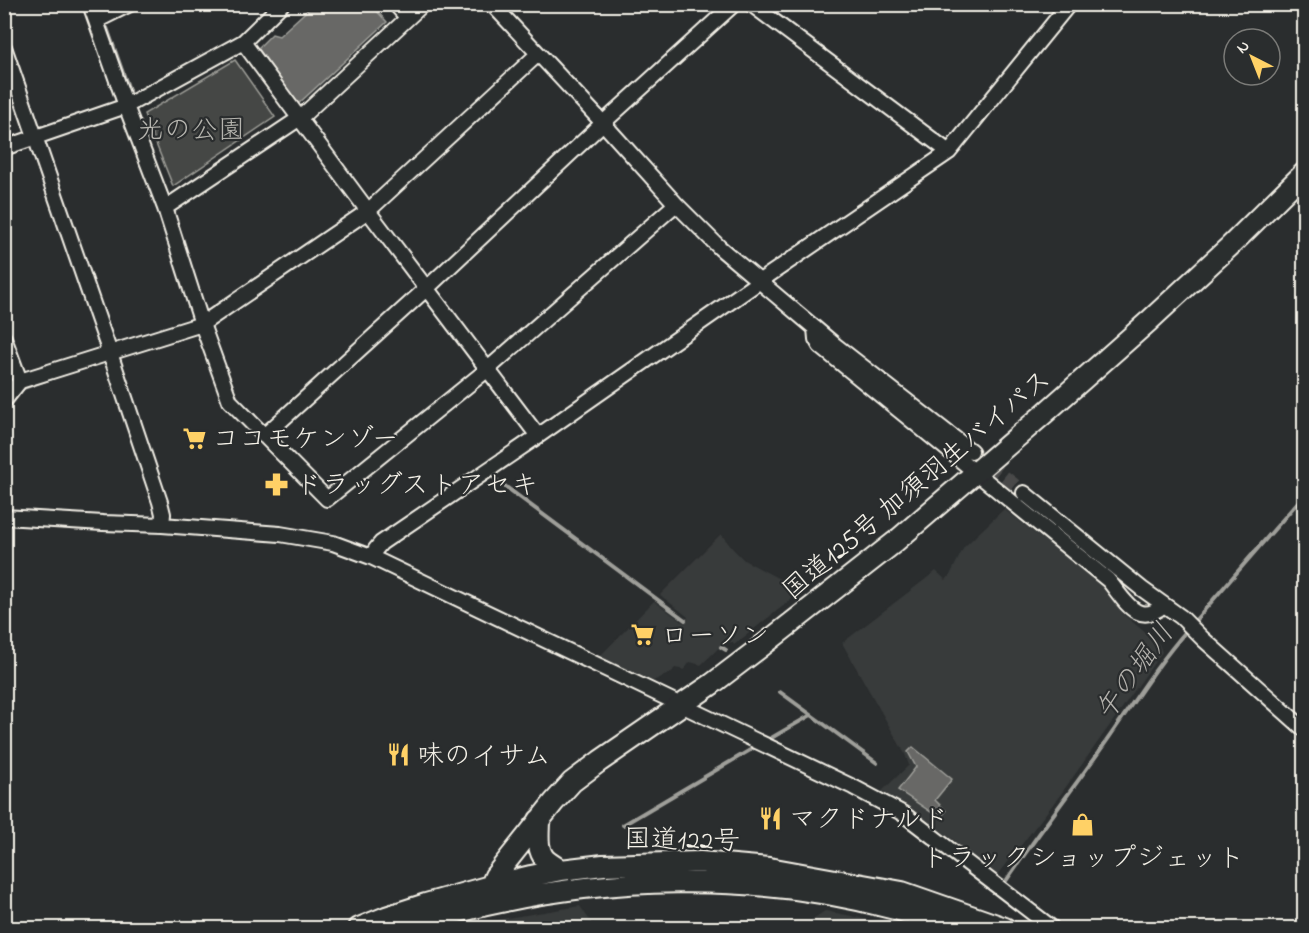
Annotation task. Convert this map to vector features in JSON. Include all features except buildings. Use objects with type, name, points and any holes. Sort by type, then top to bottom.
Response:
[{"type":"highway","name":"国道125号 加須羽生バイパス","points":[[489,895],[495,876],[572,782],[712,684],[870,562],[976,473],[1149,321],[1305,173]]},
{"type":"highway","points":[[539,820],[541,851],[545,859],[561,870]]},
{"type":"highway","name":"国道122号","points":[[401,928],[561,870],[603,865],[700,862],[769,868],[902,892],[1005,928]]},
{"type":"highway","name":"国道122号","points":[[359,928],[416,907],[489,895],[643,883],[701,882],[761,885],[838,896],[897,909],[952,928]]},
{"type":"street","points":[[90,4],[165,208],[202,324],[230,401],[327,499],[488,369],[676,204]]},
{"type":"street","points":[[96,21],[130,4]]},
{"type":"street","points":[[4,148],[126,106],[243,42],[282,4]]},
{"type":"street","points":[[395,4],[408,18]]},
{"type":"street","points":[[165,208],[300,118],[423,4]]},
{"type":"street","points":[[492,4],[676,204],[720,248],[815,328],[970,451]]},
{"type":"street","points":[[264,436],[734,4]]},
{"type":"street","points":[[750,4],[950,152]]},
{"type":"street","points":[[371,557],[381,543],[950,152],[1069,4]]},
{"type":"street","points":[[243,42],[538,436]]},
{"type":"street","points":[[4,47],[160,502],[163,514],[162,525]]},
{"type":"street","points":[[4,401],[20,381],[202,324],[368,211],[538,54]]},
{"type":"street","points":[[815,328],[816,339],[820,346],[1108,580],[1135,612],[1149,613],[1164,605]]},
{"type":"street","points":[[4,338],[20,381]]},
{"type":"street","points":[[1024,494],[1181,617],[1305,729]]},
{"type":"street","points":[[4,517],[280,534],[333,543],[371,557],[902,813],[1052,928]]},
{"type":"shaded area","points":[[314,4],[371,5],[387,22],[298,104],[258,48],[272,34],[279,36]]},
{"type":"shaded area","points":[[1004,509],[1111,592],[1123,614],[1159,644],[1162,652],[1061,794],[998,875],[948,836],[882,791],[909,765],[842,643],[936,571],[946,580],[964,547]]},
{"type":"shaded area","points":[[721,534],[744,560],[802,591],[734,645],[733,642],[724,643],[701,665],[690,662],[684,670],[675,668],[671,673],[653,681],[598,658],[654,601],[684,623],[688,617],[660,595]]},
{"type":"shaded area","points":[[913,747],[952,779],[935,800],[946,811],[940,818],[898,790],[916,767],[908,752]]},
{"type":"shaded area","points":[[580,906],[595,928],[464,928],[501,919]]},
{"type":"shaded area","points":[[825,911],[847,915],[902,928],[799,928]]},
{"type":"green space","name":"光の公園","points":[[235,60],[275,117],[173,186],[144,114]]},
{"type":"waterway","points":[[107,28],[129,90]]},
{"type":"waterway","points":[[4,413],[23,388],[52,378]]},
{"type":"waterway","points":[[494,478],[685,620]]},
{"type":"waterway","name":"午の堀川","points":[[1193,623],[1304,495]]},
{"type":"waterway","name":"午の堀川","points":[[1006,881],[1157,668],[1188,629]]},
{"type":"waterway","points":[[721,647],[726,650]]},
{"type":"waterway","points":[[780,692],[877,763]]},
{"type":"waterway","points":[[766,741],[811,715]]},
{"type":"waterway","points":[[623,825],[757,746]]},
{"type":"tunnel","points":[[971,451],[1024,493]]},
{"type":"place","name":"ココモケンゾー","points":[[194,438]]},
{"type":"place","name":"ドラッグストアセキ","points":[[277,484]]},
{"type":"place","name":"ローソン","points":[[643,635]]},
{"type":"place","name":"味のイサム","points":[[399,755]]},
{"type":"place","name":"マクドナルド","points":[[771,818]]},
{"type":"place","name":"トラックショップジェット","points":[[1083,825]]}]
